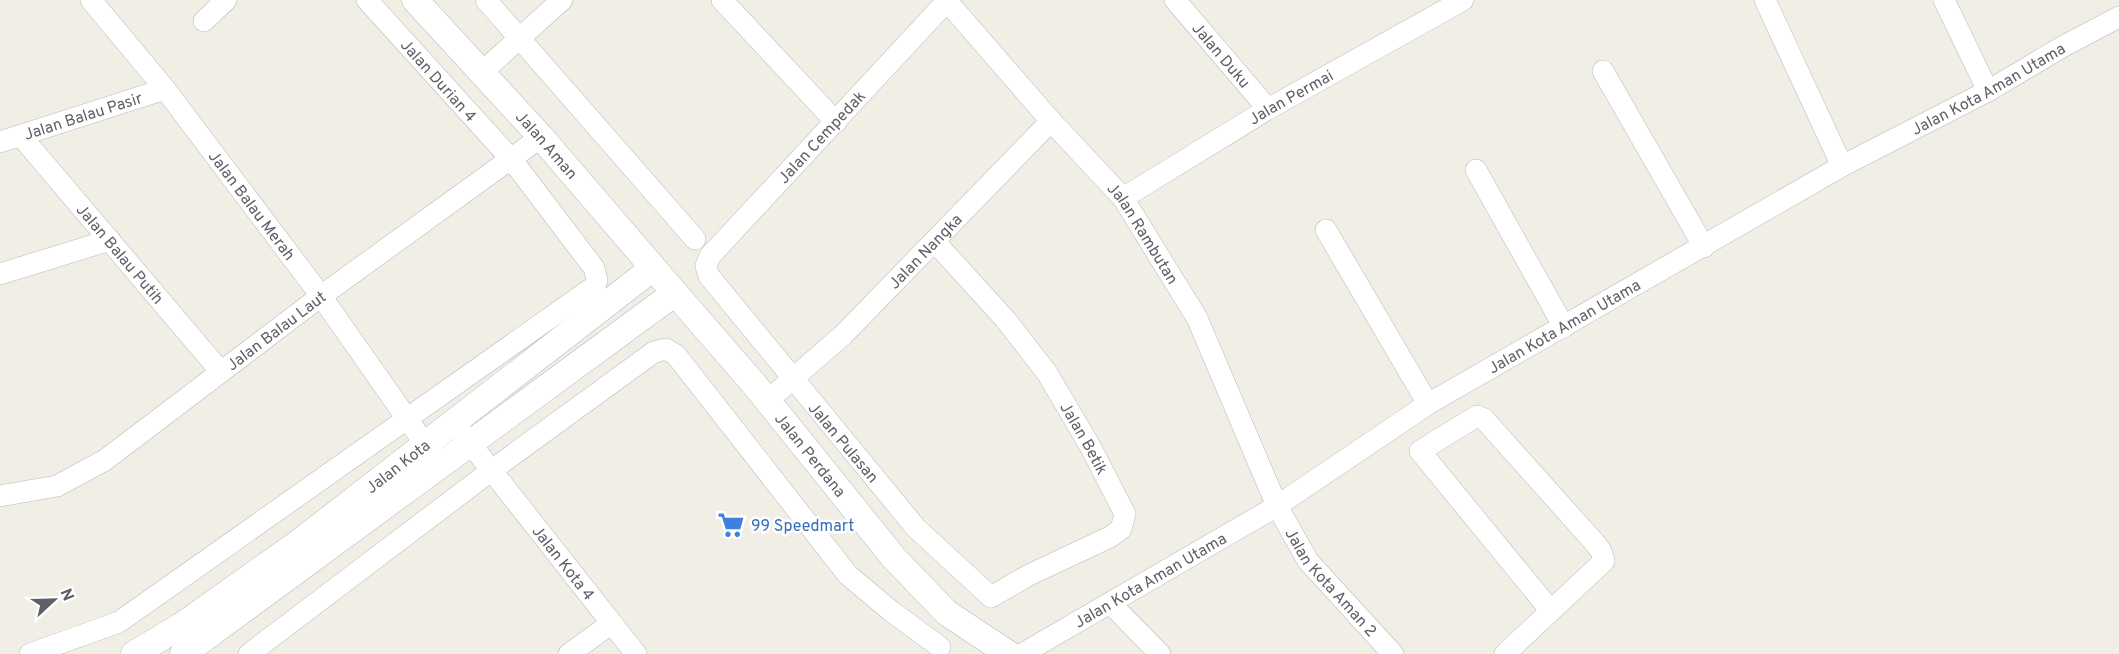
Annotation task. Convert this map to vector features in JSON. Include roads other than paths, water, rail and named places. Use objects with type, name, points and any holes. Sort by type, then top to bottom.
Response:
[{"type":"street","name":"Jalan Balau Merah","points":[[91,0],[165,89],[321,296],[433,455]]},
{"type":"street","points":[[204,21],[226,0]]},
{"type":"street","name":"Jalan Durian 4","points":[[367,0],[512,160],[597,274],[595,286],[405,418]]},
{"type":"street","name":"Jalan Aman","points":[[415,0],[541,137],[675,292]]},
{"type":"street","points":[[486,0],[695,239]]},
{"type":"street","points":[[482,72],[562,0]]},
{"type":"street","points":[[722,0],[836,122]]},
{"type":"street","name":"Jalan Duku","points":[[1175,0],[1268,109]]},
{"type":"street","name":"Jalan Permai","points":[[1123,198],[1268,109],[1463,0]]},
{"type":"street","points":[[1765,0],[1842,166]]},
{"type":"street","points":[[1944,0],[1988,91]]},
{"type":"street","name":"Jalan Cempedak","points":[[710,276],[706,266],[710,256],[836,122],[953,3]]},
{"type":"street","name":"Jalan Rambutan","points":[[953,3],[1051,121],[1123,198],[1197,318],[1277,506]]},
{"type":"street","name":"Jalan Kota Aman Utama","points":[[1022,654],[1277,506],[1428,404],[1842,166],[1988,91],[2062,47],[2119,17]]},
{"type":"street","points":[[1603,71],[1704,247]]},
{"type":"street","name":"Jalan Balau Pasir","points":[[0,142],[165,89]]},
{"type":"street","name":"Jalan Nangka","points":[[767,401],[794,380],[843,335],[1051,121]]},
{"type":"street","name":"Jalan Balau Putih","points":[[21,136],[221,372]]},
{"type":"street","name":"Jalan Balau Laut","points":[[0,496],[57,486],[80,476],[105,460],[321,296],[541,137]]},
{"type":"street","points":[[1476,170],[1564,327]]},
{"type":"street","points":[[1326,230],[1428,404]]},
{"type":"street","points":[[0,274],[110,240]]},
{"type":"street","name":"Jalan Betik","points":[[934,241],[1005,319],[1047,373],[1090,446],[1125,514],[1121,529],[1110,537],[1029,574],[991,597]]},
{"type":"street","name":"Jalan Kota","points":[[461,434],[653,268]]},
{"type":"street","name":"Jalan Pulasan","points":[[710,276],[916,528],[991,597]]},
{"type":"street","name":"Jalan Kota","points":[[189,653],[461,434],[675,292]]},
{"type":"street","name":"Jalan Perdana","points":[[675,292],[894,558],[928,596],[962,623],[1009,654]]},
{"type":"street","points":[[249,654],[492,470],[654,352],[660,350],[671,351],[849,575],[936,651],[962,623]]},
{"type":"street","points":[[1505,654],[1604,561],[1601,551],[1484,419],[1477,416],[1420,451],[1551,610]]},
{"type":"street","points":[[30,654],[119,622],[405,418]]},
{"type":"street","name":"Jalan Kota 4","points":[[461,434],[492,470],[636,654]]},
{"type":"street","name":"Jalan Kota","points":[[134,654],[181,626],[298,543],[433,455]]},
{"type":"street","name":"Jalan Kota Aman 2","points":[[1277,506],[1308,561],[1394,654]]},
{"type":"street","points":[[1111,604],[1160,654]]},
{"type":"street","points":[[569,654],[612,623]]},
{"type":"place","name":"99 Speedmart","points":[[731,525]]}]
